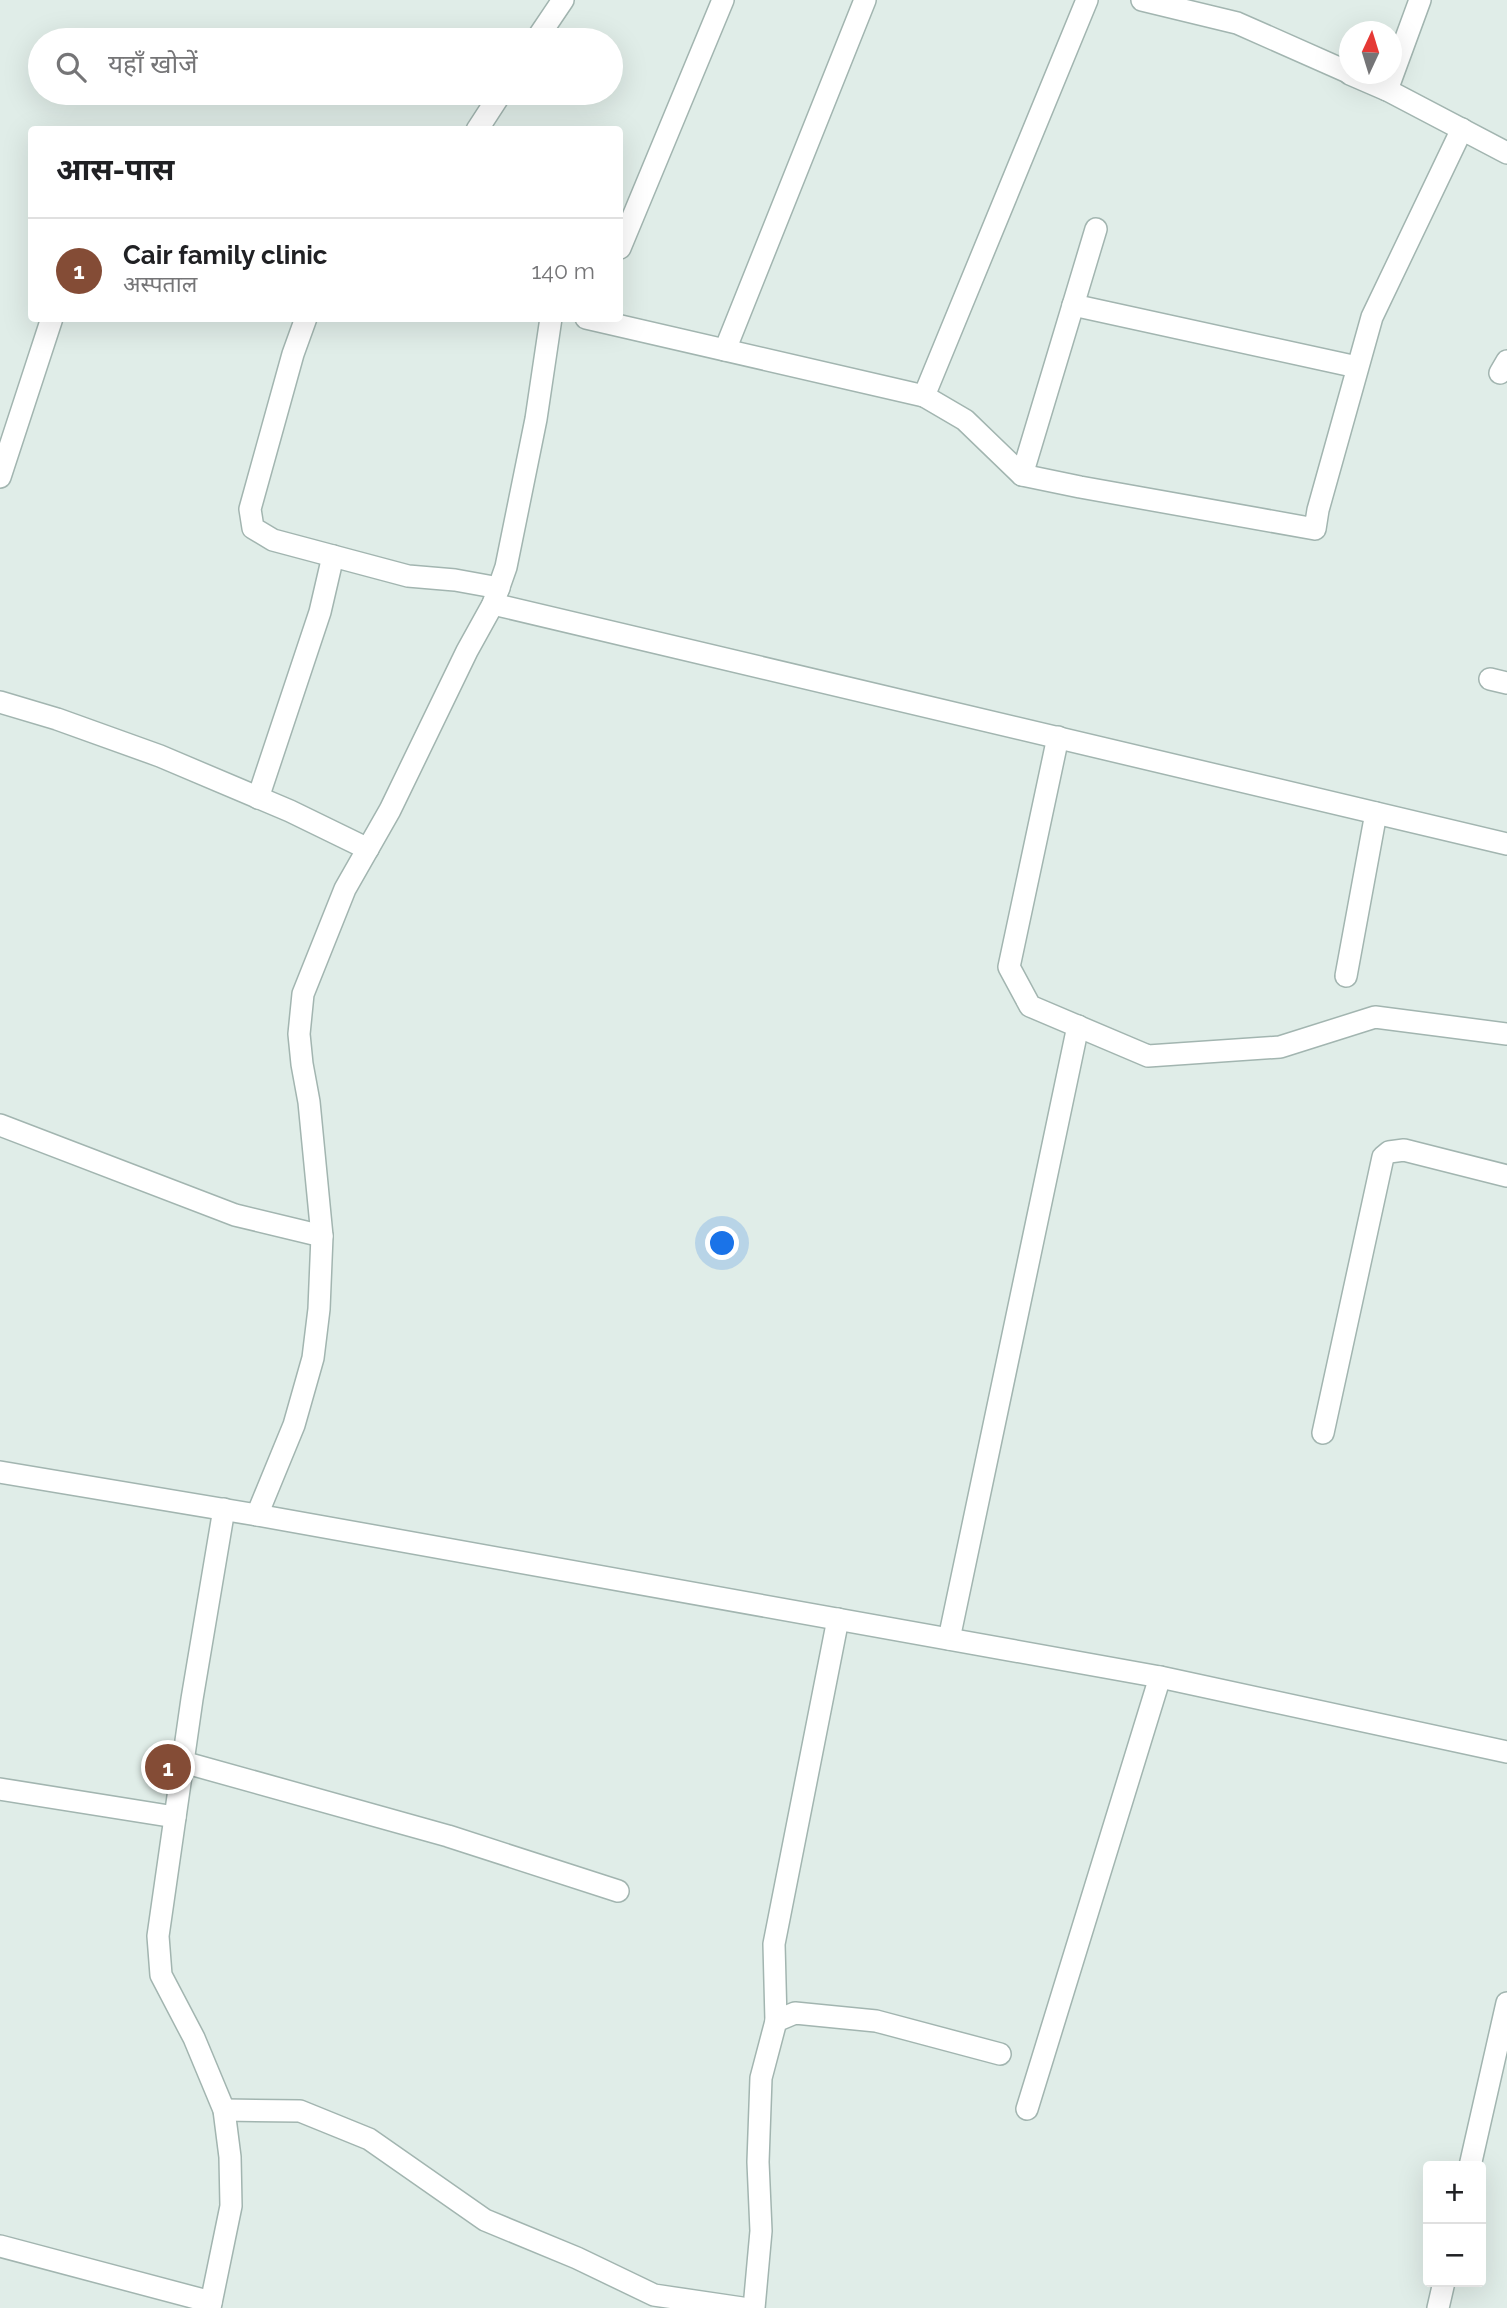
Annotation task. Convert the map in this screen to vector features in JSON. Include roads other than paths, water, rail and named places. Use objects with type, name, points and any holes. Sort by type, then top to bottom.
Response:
[{"type":"street","points":[[544,28],[563,0]]},
{"type":"street","points":[[623,241],[723,0]]},
{"type":"street","points":[[725,350],[865,0]]},
{"type":"street","points":[[924,396],[1087,0]]},
{"type":"street","points":[[1142,0],[1237,23],[1339,69]]},
{"type":"street","points":[[1387,90],[1420,0]]},
{"type":"street","points":[[1373,84],[1507,153]]},
{"type":"street","points":[[480,126],[493,105]]},
{"type":"street","points":[[602,322],[924,396],[965,420],[1022,475],[1315,529],[1371,317],[1462,129]]},
{"type":"street","points":[[1022,475],[1096,229]]},
{"type":"street","points":[[1073,305],[1357,367]]},
{"type":"street","points":[[0,477],[51,322]]},
{"type":"street","points":[[305,322],[293,354],[250,509],[253,528],[273,540],[408,576],[455,580],[496,596],[1058,737],[1507,844]]},
{"type":"street","points":[[257,1515],[295,1425],[313,1359],[319,1309],[322,1236],[309,1102],[300,1044],[303,994],[345,889],[390,810],[496,596],[506,567],[536,419],[550,322]]},
{"type":"street","points":[[258,798],[320,612],[333,556]]},
{"type":"street","points":[[0,702],[57,719],[160,756],[368,849]]},
{"type":"street","points":[[1058,737],[1009,967],[1030,1006],[1148,1056],[1280,1047],[1375,1017],[1507,1034]]},
{"type":"street","points":[[1346,976],[1376,813]]},
{"type":"street","points":[[949,1639],[1078,1026]]},
{"type":"street","points":[[0,1125],[235,1215],[322,1236]]},
{"type":"street","points":[[1323,1433],[1383,1157],[1389,1152],[1404,1150],[1507,1177]]},
{"type":"street","points":[[0,1472],[224,1509],[1160,1677],[1507,1752]]},
{"type":"street","points":[[0,2246],[210,2305],[231,2206],[230,2157],[224,2110],[194,2038],[161,1975],[158,1936],[224,1509]]},
{"type":"street","points":[[754,2308],[761,2231],[758,2162],[761,2078],[776,2021],[774,1944],[838,1619]]},
{"type":"street","points":[[1027,2109],[1160,1677]]},
{"type":"street","points":[[183,1762],[448,1836],[618,1891]]},
{"type":"street","points":[[0,1789],[175,1818]]},
{"type":"street","points":[[1471,2161],[1507,2003]]},
{"type":"street","points":[[776,2021],[795,2013],[876,2021],[1000,2054]]},
{"type":"street","points":[[224,2110],[300,2110],[369,2139],[485,2220],[578,2258],[654,2295],[743,2308]]},
{"type":"street","points":[[1437,2308],[1443,2287]]},
{"type":"place","name":"Cair family clinic","points":[[168,1767]]}]
